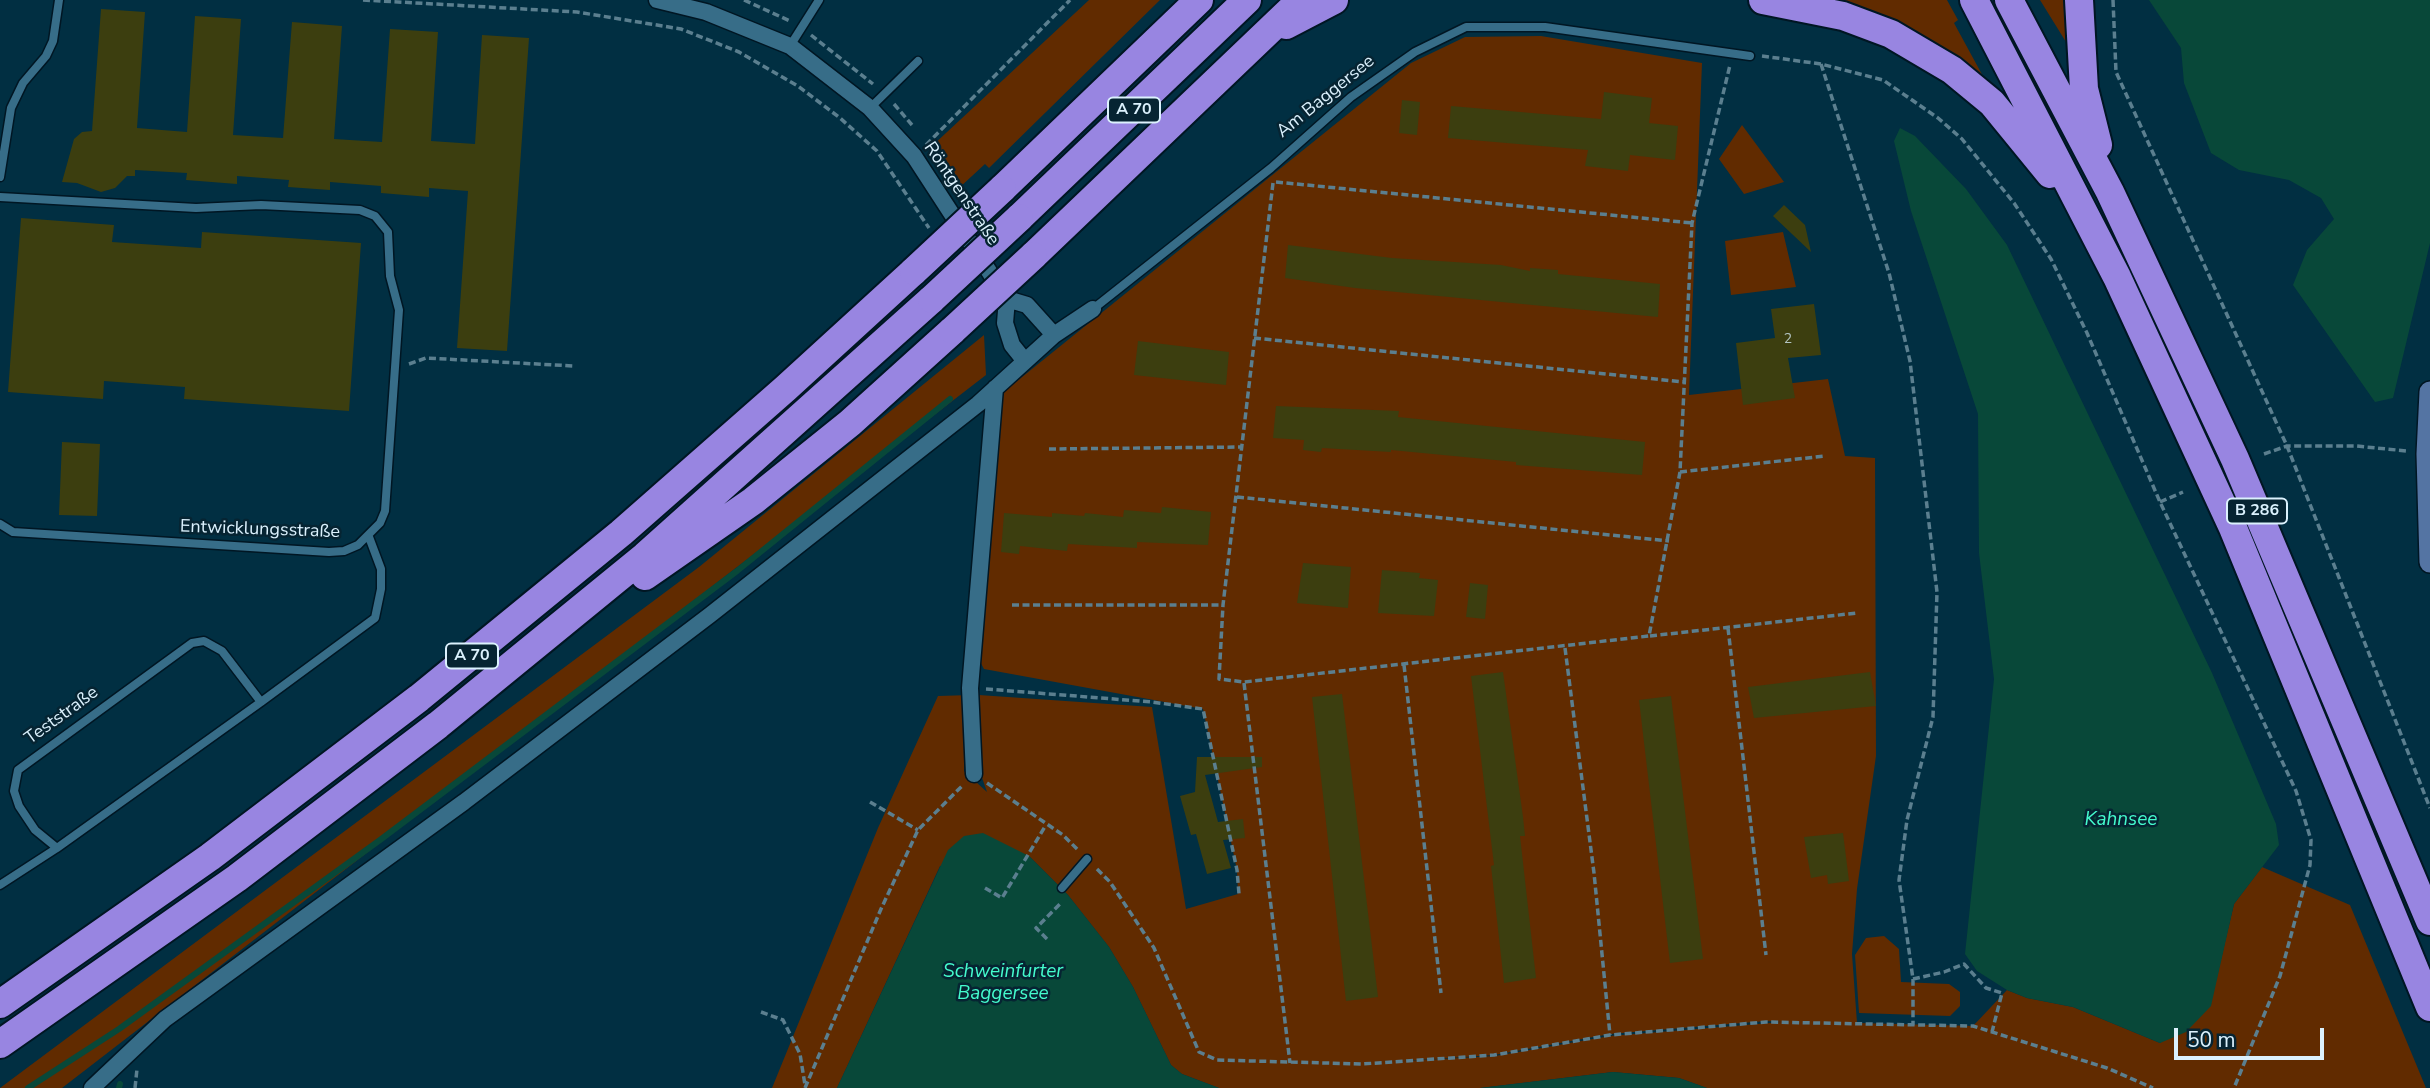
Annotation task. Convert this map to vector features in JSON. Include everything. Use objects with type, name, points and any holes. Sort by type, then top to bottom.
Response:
[{"type":"highway","name":"A 70","points":[[0,1003],[210,857],[472,656],[700,464],[914,271],[1199,0]]},
{"type":"highway","name":"A 70","points":[[0,1044],[237,878],[427,733],[566,621],[717,494],[932,299],[1247,0]]},
{"type":"highway","points":[[566,621],[660,566],[753,501],[850,423],[1131,166],[1301,0]]},
{"type":"highway","points":[[1256,42],[1335,0]]},
{"type":"highway","points":[[1762,0],[1855,21],[1891,34],[1952,70],[1992,103],[2028,146],[2108,260]]},
{"type":"highway","name":"B 286","points":[[1974,0],[2108,260],[2233,528],[2430,1007]]},
{"type":"highway","name":"B 286","points":[[2009,0],[2110,192],[2235,459],[2430,921]]},
{"type":"highway","points":[[2079,0],[2084,89],[2110,192]]},
{"type":"main road","points":[[2430,393],[2427,454],[2430,562]]},
{"type":"street","name":"Röntgenstraße","points":[[657,0],[706,12],[790,46],[870,107],[914,156],[1007,299],[1027,305],[1054,335]]},
{"type":"street","points":[[1007,299],[1005,323],[1012,345],[1024,360]]},
{"type":"street","name":"Am Baggersee","points":[[92,1088],[165,1019],[464,802],[710,615],[995,387],[1054,335],[1093,309]]},
{"type":"street","points":[[974,774],[970,688],[995,387]]},
{"type":"lane","points":[[0,177],[11,108],[23,83],[46,55],[53,41],[59,0]]},
{"type":"lane","points":[[790,46],[819,0]]},
{"type":"lane","name":"Am Baggersee","points":[[1093,309],[1271,168],[1351,97],[1415,52],[1466,27],[1545,27],[1750,56]]},
{"type":"lane","points":[[870,107],[918,61]]},
{"type":"lane","points":[[0,197],[197,208],[261,205],[360,210],[375,216],[388,232],[390,276],[399,310],[385,511],[369,537],[381,569],[381,589],[375,618],[57,848],[0,885]]},
{"type":"lane","name":"Entwicklungsstraße","points":[[0,524],[13,531],[329,552],[344,551],[369,537]]},
{"type":"lane","name":"Teststraße","points":[[57,848],[35,830],[19,806],[14,791],[18,770],[182,648],[192,643],[213,644],[231,661],[261,702]]},
{"type":"lane","points":[[1065,892],[1087,859]]},
{"type":"path","points":[[363,0],[577,12],[681,29],[750,59],[798,86],[840,118],[877,151],[932,232]]},
{"type":"path","points":[[914,156],[1070,0]]},
{"type":"path","points":[[2113,0],[2116,72],[2287,446],[2430,808]]},
{"type":"path","points":[[1649,636],[1680,472],[1692,223],[1732,54]]},
{"type":"path","points":[[1750,56],[1821,64],[1883,79],[1908,94],[1962,139],[1989,170],[2051,259],[2087,333],[2160,502],[2296,791],[2311,840],[2310,865],[2280,976],[2234,1088]]},
{"type":"path","points":[[1821,64],[1889,273],[1910,360],[1937,592],[1933,717],[1907,820],[1899,880],[1913,979],[1913,1025]]},
{"type":"path","points":[[1692,223],[1273,181],[1223,604],[1219,679],[1244,682],[1857,613]]},
{"type":"path","points":[[1254,338],[1684,382]]},
{"type":"path","points":[[396,368],[426,358],[574,366]]},
{"type":"path","points":[[2264,454],[2287,446],[2356,446],[2427,454]]},
{"type":"path","points":[[1049,449],[1241,447]]},
{"type":"path","points":[[1680,472],[1825,456]]},
{"type":"path","points":[[2160,502],[2183,492]]},
{"type":"path","points":[[1237,497],[1669,541]]},
{"type":"path","points":[[1012,605],[1223,604]]},
{"type":"path","points":[[1728,628],[1766,955]]},
{"type":"path","points":[[1564,647],[1594,873],[1610,1035]]},
{"type":"path","points":[[1404,664],[1441,993]]},
{"type":"path","points":[[1244,682],[1290,1063]]},
{"type":"path","points":[[970,688],[1152,702],[1203,709],[1237,870],[1238,894]]},
{"type":"path","points":[[805,1087],[918,830],[974,774],[1047,824],[1110,882],[1154,947],[1199,1052],[1217,1060],[1362,1064],[1494,1055],[1610,1035],[1766,1022],[1973,1026],[2108,1068],[2153,1088]]},
{"type":"path","points":[[870,802],[918,830]]},
{"type":"path","points":[[985,888],[1002,898],[1047,824]]},
{"type":"path","points":[[1047,939],[1036,928],[1065,892]]},
{"type":"path","points":[[1913,979],[1964,964],[1986,988],[2002,993],[1992,1032]]},
{"type":"path","points":[[761,1012],[783,1020],[800,1054],[805,1087]]},
{"type":"shaded area","points":[[1089,0],[1160,0],[989,168],[985,164],[959,188],[932,146]]},
{"type":"shaded area","points":[[1833,0],[1947,0],[1958,20],[1954,23],[1985,80]]},
{"type":"shaded area","points":[[2040,0],[2064,0],[2066,42]]},
{"type":"shaded area","points":[[1541,36],[1702,63],[1689,395],[1828,379],[1845,456],[1875,458],[1876,756],[1857,889],[1852,954],[1857,1023],[1973,1026],[2007,990],[2027,998],[2073,1007],[2160,1043],[2210,1006],[2234,904],[2262,867],[2350,905],[2426,1088],[1707,1088],[1679,1078],[1613,1072],[1480,1088],[1219,1088],[1182,1074],[1171,1065],[1133,987],[1109,947],[1068,895],[1029,856],[940,866],[837,1088],[772,1088],[878,828],[938,696],[971,695],[964,771],[987,792],[977,763],[979,695],[1152,707],[1186,909],[1238,894],[1237,870],[1203,709],[984,669],[976,654],[1001,394],[1411,63],[1465,37]],"holes":[[[1766,1021],[1782,1022],[1610,1036],[1495,1056],[1388,1062],[1494,1055],[1610,1034]]]},
{"type":"shaded area","points":[[1742,125],[1784,182],[1744,194],[1719,159]]},
{"type":"shaded area","points":[[1783,232],[1796,287],[1731,295],[1725,241]]},
{"type":"shaded area","points":[[984,335],[986,375],[62,1088],[0,1088],[699,567]]},
{"type":"shaded area","points":[[1884,936],[1899,949],[1901,982],[1949,984],[1960,992],[1960,1006],[1950,1016],[1859,1013],[1855,955],[1866,938]]},
{"type":"water","points":[[2149,0],[2430,0],[2430,243],[2393,398],[2375,402],[2293,285],[2307,250],[2334,219],[2321,198],[2289,180],[2239,170],[2211,153],[2184,83],[2181,48]]},
{"type":"water","name":"Kahnsee","points":[[1900,128],[1915,136],[1966,189],[2007,245],[2212,673],[2276,824],[2279,845],[2234,904],[2211,1006],[2186,1032],[2160,1043],[2073,1007],[2027,998],[2007,990],[1977,971],[1965,954],[1994,679],[1979,553],[1978,414],[1911,211],[1894,141]]},
{"type":"water","name":"Schweinfurter Baggersee","points":[[983,833],[1029,856],[1068,895],[1109,947],[1133,987],[1171,1065],[1182,1074],[1219,1088],[837,1088],[948,850],[964,836]]},
{"type":"water","points":[[1613,1072],[1679,1078],[1707,1088],[1480,1088]]},
{"type":"building","points":[[101,9],[145,12],[137,128],[187,132],[195,16],[241,19],[233,135],[283,138],[292,22],[342,26],[334,139],[382,142],[390,29],[438,32],[431,141],[475,144],[482,35],[529,38],[507,351],[457,348],[468,191],[429,188],[429,197],[381,193],[381,186],[330,182],[330,190],[288,187],[289,180],[237,176],[237,184],[186,180],[187,173],[135,170],[135,176],[127,176],[115,188],[101,192],[77,183],[62,182],[74,139],[82,132],[92,131]]},
{"type":"building","points":[[1604,92],[1652,98],[1649,123],[1678,126],[1675,160],[1630,155],[1628,171],[1585,166],[1588,150],[1448,138],[1451,106],[1601,119]]},
{"type":"building","points":[[1402,100],[1420,102],[1417,135],[1399,133]]},
{"type":"building","points":[[1784,205],[1805,225],[1811,252],[1773,216]]},
{"type":"building","points":[[21,218],[114,225],[112,242],[201,248],[202,232],[361,243],[349,411],[184,399],[185,387],[104,381],[103,399],[8,392]]},
{"type":"building","points":[[1288,245],[1392,258],[1501,265],[1530,271],[1530,268],[1558,270],[1558,274],[1660,284],[1658,317],[1355,288],[1285,278]]},
{"type":"building","points":[[1814,304],[1821,355],[1788,358],[1795,398],[1743,405],[1736,343],[1775,338],[1771,309]]},
{"type":"building","points":[[1138,341],[1229,352],[1226,385],[1134,375]]},
{"type":"building","points":[[1276,406],[1399,411],[1398,417],[1645,442],[1642,475],[1516,465],[1516,462],[1391,450],[1303,450],[1304,440],[1273,438]]},
{"type":"building","points":[[62,442],[100,444],[97,516],[59,515]]},
{"type":"building","points":[[1162,507],[1211,512],[1208,545],[1137,542],[1137,548],[1068,544],[1067,551],[1020,546],[1019,554],[1001,552],[1004,513],[1052,517],[1052,513],[1084,516],[1085,513],[1123,517],[1124,510],[1161,513]]},
{"type":"building","points":[[1303,563],[1351,567],[1348,608],[1297,603]]},
{"type":"building","points":[[1382,570],[1420,573],[1419,578],[1438,580],[1434,616],[1378,613]]},
{"type":"building","points":[[1470,583],[1488,585],[1485,619],[1466,617]]},
{"type":"building","points":[[1503,672],[1523,817],[1525,836],[1520,836],[1536,978],[1504,983],[1491,866],[1494,865],[1471,676]]},
{"type":"building","points":[[1870,672],[1876,706],[1754,718],[1748,687]]},
{"type":"building","points":[[1342,694],[1378,997],[1346,1001],[1312,697]]},
{"type":"building","points":[[1671,696],[1703,959],[1670,963],[1639,700]]},
{"type":"building","points":[[1197,757],[1262,757],[1262,767],[1205,775],[1218,822],[1243,819],[1245,838],[1223,840],[1231,868],[1207,874],[1196,834],[1191,835],[1180,796],[1195,792]]},
{"type":"building","points":[[1843,833],[1849,881],[1828,884],[1827,875],[1811,878],[1804,837]]},
{"type":"waterway","points":[[28,1088],[119,1029],[380,840],[737,571],[950,399]]},
{"type":"waterway","points":[[119,1088],[120,1084]]}]
